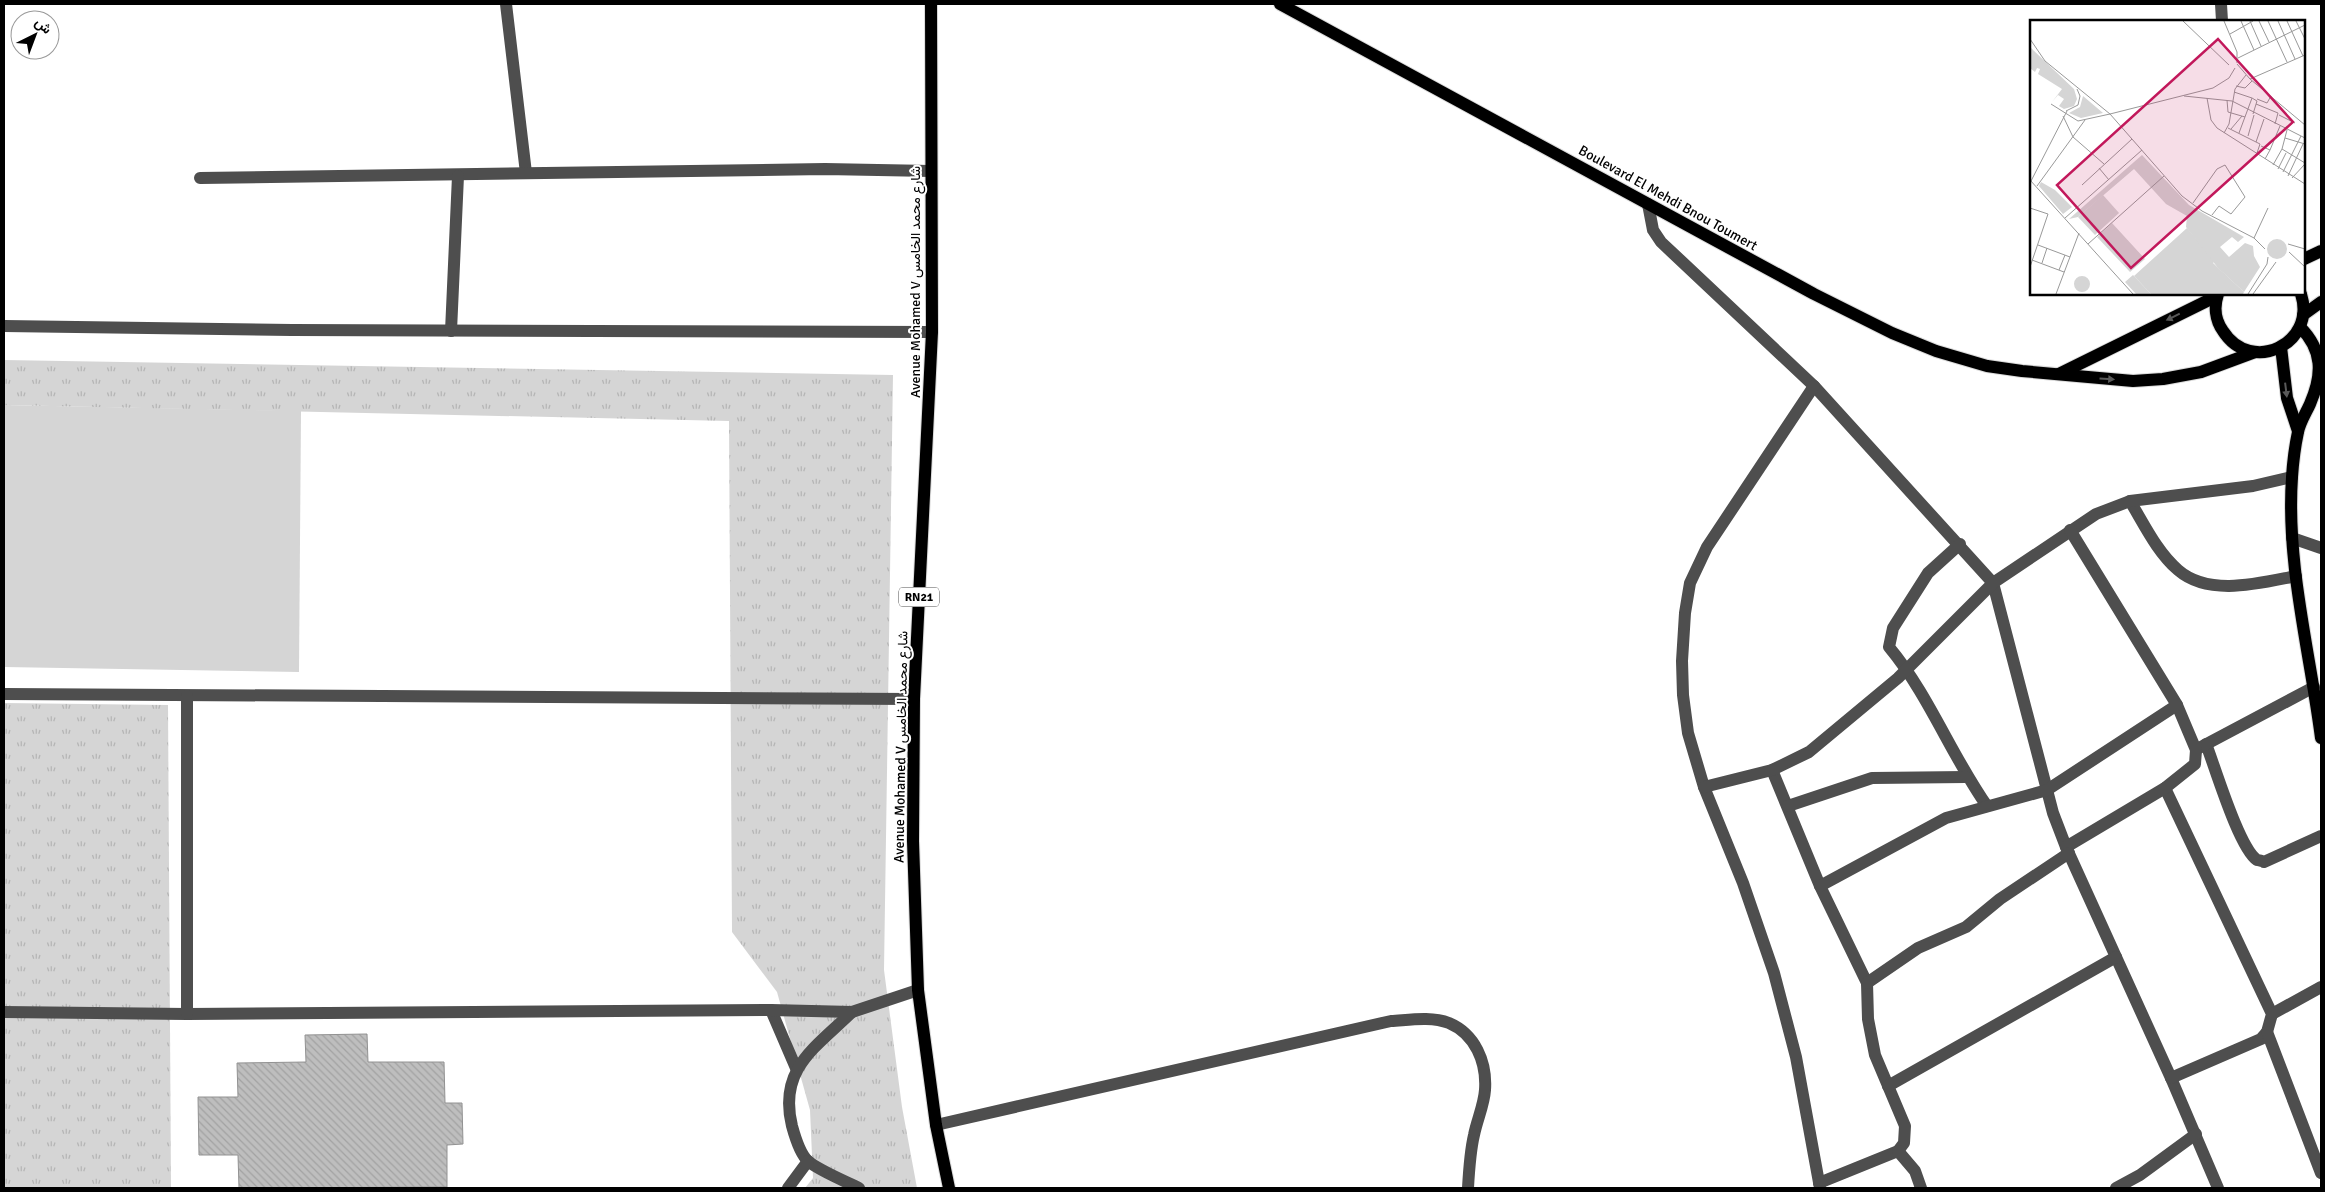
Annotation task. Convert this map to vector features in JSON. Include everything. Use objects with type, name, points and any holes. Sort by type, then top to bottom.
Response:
[{"type":"main road","name":"Avenue Mohamed V شارع محمد الخامس","points":[[931,4],[930,170],[932,332],[914,699],[912,841],[918,990],[936,1125],[950,1188]]},
{"type":"main road","name":"Boulevard El Mehdi Bnou Toumert","points":[[1280,4],[1814,294],[1918,344],[1987,366],[2133,381],[2163,379],[2201,372],[2255,352],[2268,352],[2281,347]]},
{"type":"main road","points":[[2305,259],[2321,251]]},
{"type":"main road","points":[[2059,374],[2218,295]]},
{"type":"main road","points":[[2218,295],[2215,311],[2219,326],[2228,339],[2240,348],[2255,352]]},
{"type":"main road","points":[[2301,295],[2301,321],[2316,348],[2319,364],[2318,380],[2298,430],[2292,477],[2292,538],[2321,738]]},
{"type":"main road","points":[[2298,430],[2287,398],[2281,347],[2292,339],[2301,321],[2321,302]]},
{"type":"street","points":[[506,4],[526,173]]},
{"type":"street","points":[[2221,4],[2222,20]]},
{"type":"street","points":[[200,178],[458,176],[526,173],[815,169],[930,170]]},
{"type":"street","points":[[451,331],[458,176]]},
{"type":"street","points":[[1648,204],[1653,230],[1661,242],[1814,386],[1960,544],[1994,584],[2047,790],[2068,850],[2172,1078],[2218,1188]]},
{"type":"street","points":[[4,326],[451,331],[932,332]]},
{"type":"street","points":[[1772,770],[1820,886],[1867,983],[1870,1034],[1876,1055],[1905,1126],[1904,1143],[1898,1151],[1819,1186],[1796,1057],[1774,973],[1743,883],[1704,787],[1688,734],[1683,695],[1682,662],[1685,613],[1690,583],[1707,547],[1814,386]]},
{"type":"street","points":[[1704,787],[1772,770],[1809,752],[1908,670],[1994,584],[2070,530],[2096,514],[2130,501],[2253,486],[2292,477]]},
{"type":"street","points":[[2130,501],[2168,560],[2178,571],[2190,578],[2217,585],[2231,585],[2296,576]]},
{"type":"street","points":[[2070,530],[2201,747],[2236,827],[2250,853],[2257,860],[2264,862],[2321,836]]},
{"type":"street","points":[[2292,538],[2321,548]]},
{"type":"street","points":[[1960,544],[1928,573],[1893,628],[1889,647],[1908,670],[1966,777],[1986,806]]},
{"type":"street","points":[[1867,983],[1918,948],[1966,927],[2000,899],[2068,850],[2164,788],[2195,764],[2201,747],[2314,687]]},
{"type":"street","points":[[4,694],[914,699]]},
{"type":"street","points":[[186,1014],[187,696]]},
{"type":"street","points":[[1820,886],[1946,818],[2047,790],[2177,705]]},
{"type":"street","points":[[1788,806],[1872,778],[1966,777]]},
{"type":"street","points":[[2164,788],[2272,1014],[2267,1032],[2260,1039],[2172,1078]]},
{"type":"street","points":[[1888,1086],[2116,957]]},
{"type":"street","points":[[2272,1014],[2321,987]]},
{"type":"street","points":[[4,1012],[186,1014],[771,1010],[852,1012],[918,990]]},
{"type":"street","points":[[771,1010],[796,1068]]},
{"type":"street","points":[[852,1012],[796,1068],[788,1100],[789,1113],[799,1146],[808,1161],[859,1188]]},
{"type":"street","points":[[936,1125],[1391,1021],[1423,1019],[1448,1023],[1466,1035],[1479,1051],[1484,1068],[1485,1090],[1474,1134],[1468,1188]]},
{"type":"street","points":[[2267,1032],[2321,1173]]},
{"type":"street","points":[[2116,1188],[2140,1176],[2196,1134]]},
{"type":"street","points":[[1898,1151],[1915,1171],[1921,1188]]},
{"type":"street","points":[[788,1188],[808,1161]]},
{"type":"green space","points":[[4,360],[893,375],[884,970],[902,1107],[917,1188],[805,1188],[813,1178],[810,1110],[777,992],[732,932],[729,421],[4,405]]},
{"type":"green space","points":[[4,405],[301,411],[299,672],[4,667]]},
{"type":"green space","points":[[4,703],[168,705],[171,1188],[4,1188]]},
{"type":"building","points":[[367,1034],[368,1062],[444,1062],[445,1103],[462,1103],[463,1144],[447,1145],[447,1187],[239,1188],[238,1155],[199,1155],[198,1097],[238,1097],[237,1063],[306,1062],[305,1035]]}]
